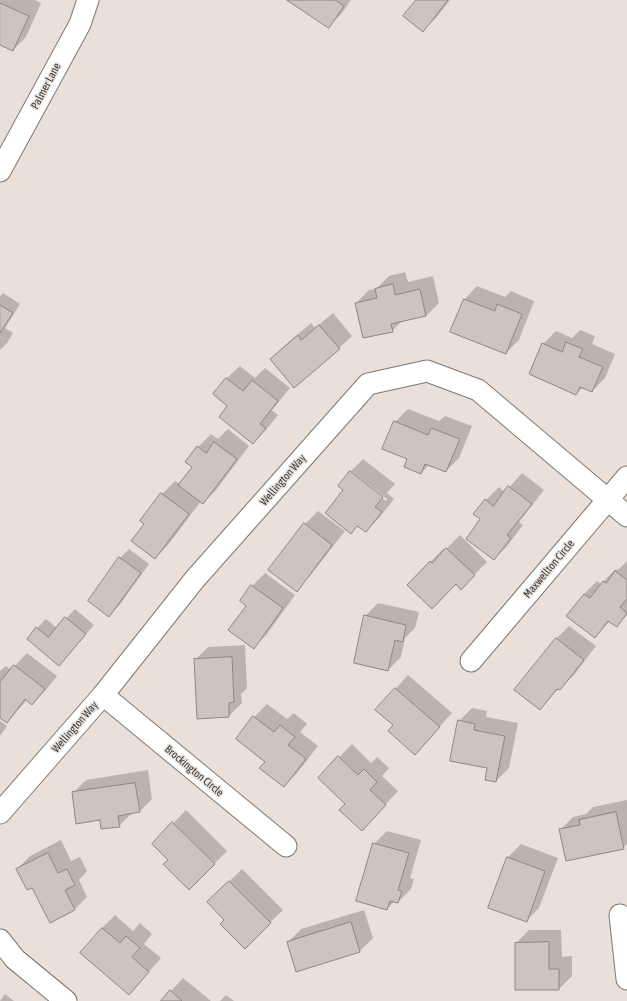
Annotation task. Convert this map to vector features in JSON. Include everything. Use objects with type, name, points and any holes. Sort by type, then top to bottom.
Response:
[{"type":"street","name":"Palmer Lane","points":[[0,171],[80,24],[88,0]]},
{"type":"street","name":"Wellington Way","points":[[0,813],[103,695],[195,579],[368,384],[427,371],[478,390],[627,516]]},
{"type":"street","name":"Maxwellton Circle","points":[[471,661],[627,477]]},
{"type":"street","name":"Brockington Circle","points":[[103,695],[286,846]]},
{"type":"street","points":[[620,915],[627,979]]},
{"type":"street","points":[[0,940],[15,959],[66,1001]]},
{"type":"building","points":[[287,0],[335,0],[344,6],[329,28]]},
{"type":"building","points":[[416,0],[448,0],[423,32],[403,16]]},
{"type":"building","points":[[0,3],[29,16],[13,51],[0,45]]},
{"type":"building","points":[[393,284],[395,295],[420,289],[426,316],[391,324],[393,332],[363,338],[355,303],[377,298],[375,289]]},
{"type":"building","points":[[464,299],[495,311],[497,304],[522,314],[506,354],[450,332]]},
{"type":"building","points":[[0,305],[13,313],[0,333]]},
{"type":"building","points":[[319,325],[340,349],[294,388],[270,359],[298,335],[301,340]]},
{"type":"building","points":[[566,342],[583,349],[579,357],[603,367],[592,392],[580,387],[576,395],[529,374],[542,343],[562,352]]},
{"type":"building","points":[[226,378],[243,391],[252,380],[278,401],[260,424],[266,428],[253,444],[219,417],[227,406],[213,394]]},
{"type":"building","points":[[394,421],[428,435],[431,428],[460,439],[446,472],[425,464],[421,474],[404,467],[407,459],[382,449]]},
{"type":"building","points":[[214,442],[237,459],[203,504],[178,485],[192,467],[185,462],[197,446],[206,453]]},
{"type":"building","points":[[350,471],[383,497],[375,507],[382,512],[366,532],[357,526],[351,534],[325,513],[343,490],[338,486]]},
{"type":"building","points":[[508,486],[532,504],[507,535],[511,538],[494,560],[466,539],[480,519],[473,514],[485,499],[493,506]]},
{"type":"building","points":[[161,493],[189,514],[155,559],[131,541],[144,524],[140,521]]},
{"type":"building","points":[[304,523],[332,545],[297,592],[268,570]]},
{"type":"building","points":[[446,548],[475,575],[461,590],[456,584],[432,609],[407,585],[430,561],[432,563]]},
{"type":"building","points":[[119,557],[141,573],[109,617],[88,601]]},
{"type":"building","points":[[615,571],[627,580],[627,599],[620,607],[627,613],[617,627],[608,621],[595,638],[566,616],[584,594],[590,598],[603,581],[606,583]]},
{"type":"building","points":[[251,585],[283,608],[254,649],[228,630],[246,606],[240,601]]},
{"type":"building","points":[[364,615],[406,625],[403,642],[395,640],[388,671],[354,663]]},
{"type":"building","points":[[65,617],[86,634],[59,666],[27,639],[36,627],[48,637]]},
{"type":"building","points":[[556,638],[584,660],[560,690],[557,689],[540,710],[514,690]]},
{"type":"building","points":[[232,657],[234,702],[229,703],[229,717],[197,719],[194,659]]},
{"type":"building","points":[[14,665],[45,689],[32,705],[25,699],[7,723],[0,718],[0,682]]},
{"type":"building","points":[[395,688],[440,727],[415,755],[388,731],[393,725],[375,710]]},
{"type":"building","points":[[253,716],[274,732],[280,725],[295,737],[288,745],[306,759],[284,787],[259,768],[265,762],[236,739]]},
{"type":"building","points":[[458,720],[475,724],[474,730],[505,736],[496,782],[485,780],[487,768],[450,761]]},
{"type":"building","points":[[338,756],[358,775],[364,769],[377,782],[370,790],[386,805],[362,831],[339,810],[345,804],[318,778]]},
{"type":"building","points":[[135,783],[140,812],[118,816],[120,827],[101,829],[100,820],[76,824],[72,792]]},
{"type":"building","points":[[616,812],[624,849],[566,861],[559,829],[580,825],[579,820]]},
{"type":"building","points":[[172,822],[215,864],[189,890],[163,864],[168,860],[152,844]]},
{"type":"building","points":[[373,843],[409,853],[398,890],[402,891],[398,903],[390,901],[387,910],[356,901]]},
{"type":"building","points":[[48,853],[58,873],[67,869],[75,885],[65,890],[75,910],[50,923],[32,888],[27,890],[16,869]]},
{"type":"building","points":[[507,857],[545,871],[527,922],[488,908]]},
{"type":"building","points":[[229,881],[271,923],[245,949],[220,924],[224,920],[207,902]]},
{"type":"building","points":[[351,922],[360,952],[296,972],[287,942]]},
{"type":"building","points":[[102,928],[120,943],[126,936],[140,948],[132,957],[149,972],[129,995],[80,953]]},
{"type":"building","points":[[549,942],[549,969],[559,969],[559,990],[515,990],[515,943]]},
{"type":"building","points":[[170,990],[182,1001],[161,1001]]}]
